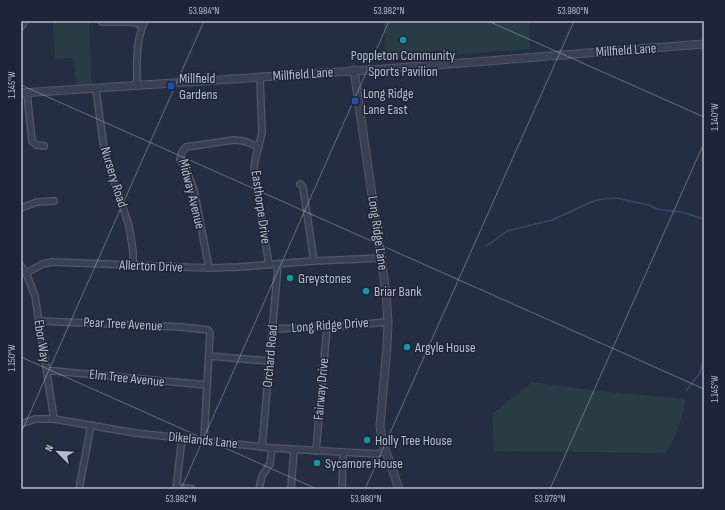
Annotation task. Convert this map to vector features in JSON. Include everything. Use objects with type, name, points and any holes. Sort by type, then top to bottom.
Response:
[{"type":"street","points":[[21,27],[25,21]]},
{"type":"street","points":[[102,22],[144,23],[139,36],[137,50],[137,86]]},
{"type":"street","name":"Millfield Lane","points":[[24,93],[704,44]]},
{"type":"street","name":"Long Ridge Lane","points":[[354,70],[386,293],[388,322],[380,426],[385,451],[399,489]]},
{"type":"street","name":"Easthorpe Drive","points":[[260,77],[262,133],[255,160],[254,172],[269,265]]},
{"type":"street","name":"Nursery Road","points":[[96,89],[104,149],[129,226],[133,251],[133,266]]},
{"type":"street","points":[[24,93],[32,141],[36,146],[44,146]]},
{"type":"street","name":"Midway Avenue","points":[[209,268],[194,190],[180,159],[182,152],[186,147],[234,140],[244,141],[259,147]]},
{"type":"street","points":[[300,184],[303,187],[314,261]]},
{"type":"street","points":[[21,208],[37,202],[54,201]]},
{"type":"street","name":"Allerton Drive","points":[[26,273],[43,264],[52,262],[209,268],[382,258]]},
{"type":"street","name":"Orchard Road","points":[[262,447],[278,265]]},
{"type":"street","name":"Ebor Way","points":[[21,266],[26,273],[35,296],[54,420]]},
{"type":"street","name":"Pear Tree Avenue","points":[[39,321],[182,327],[208,330],[210,333],[209,356]]},
{"type":"street","name":"Long Ridge Drive","points":[[272,329],[327,327],[388,322]]},
{"type":"street","name":"Fairway Drive","points":[[316,451],[327,327]]},
{"type":"street","points":[[204,440],[209,356],[269,361]]},
{"type":"street","name":"Elm Tree Avenue","points":[[47,371],[54,370],[207,385]]},
{"type":"street","name":"Dikelands Lane","points":[[21,424],[35,419],[54,420],[135,433],[272,448],[377,454],[385,451]]},
{"type":"street","points":[[79,489],[91,425]]},
{"type":"street","points":[[182,438],[176,488],[192,489]]},
{"type":"street","points":[[259,489],[262,476],[270,464],[272,448]]},
{"type":"street","points":[[291,489],[294,450]]},
{"type":"street","points":[[342,489],[343,453]]},
{"type":"shaded area","points":[[53,21],[89,21],[92,85],[76,85],[73,58],[55,59]]},
{"type":"shaded area","points":[[384,21],[529,21],[530,49],[385,60]]},
{"type":"shaded area","points":[[532,382],[600,391],[685,399],[683,413],[673,440],[666,453],[494,451],[492,414]]},
{"type":"waterway","points":[[486,246],[507,231],[552,220],[594,201],[603,199],[616,198],[649,205],[657,209],[681,212],[704,219]]},
{"type":"waterway","points":[[686,391],[700,373],[704,361]]},
{"type":"place","name":"Poppleton Community Sports Pavilion","points":[[403,40]]},
{"type":"place","name":"Millfield Gardens","points":[[171,86]]},
{"type":"place","name":"Long Ridge Lane East","points":[[355,101]]},
{"type":"place","name":"Greystones","points":[[290,278]]},
{"type":"place","name":"Briar Bank","points":[[366,291]]},
{"type":"place","name":"Argyle House","points":[[407,347]]},
{"type":"place","name":"Holly Tree House","points":[[367,440]]},
{"type":"place","name":"Sycamore House","points":[[317,463]]}]
